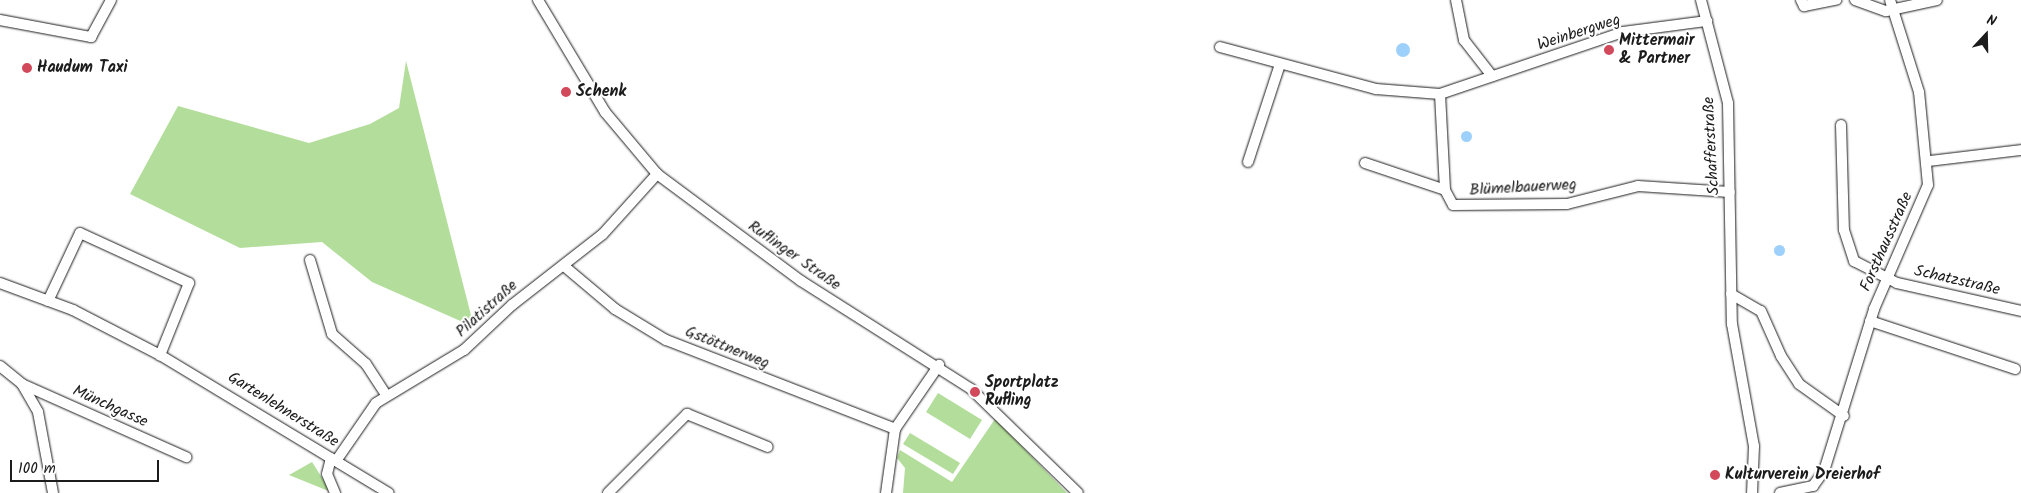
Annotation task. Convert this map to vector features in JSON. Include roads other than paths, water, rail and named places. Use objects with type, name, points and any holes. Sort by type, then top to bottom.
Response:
[{"type":"street","points":[[0,20],[91,37],[111,0]]},
{"type":"street","name":"Ruflinger Straße","points":[[538,0],[604,112],[657,174],[801,281],[939,365],[1004,418],[1078,493]]},
{"type":"street","points":[[1456,0],[1464,40],[1492,76]]},
{"type":"street","name":"Schafferstraße","points":[[1701,0],[1728,103],[1731,294],[1735,350],[1754,446],[1752,493]]},
{"type":"street","points":[[1801,0],[1804,6],[1836,0]]},
{"type":"street","points":[[1855,0],[1891,5],[1937,0]]},
{"type":"street","name":"Forsthausstraße","points":[[1780,493],[1807,488],[1819,479],[1844,416],[1870,322],[1887,279],[1919,215],[1928,185],[1929,161],[1919,92],[1891,5]]},
{"type":"street","name":"Weinbergweg","points":[[1220,47],[1376,89],[1440,94],[1623,32],[1707,21]]},
{"type":"street","points":[[1248,162],[1280,64]]},
{"type":"street","name":"Blümelbauerweg","points":[[1440,94],[1445,190],[1452,205],[1567,204],[1638,186],[1730,192]]},
{"type":"street","name":"Schatzstraße","points":[[1841,125],[1844,230],[1850,254],[1859,264],[1887,279],[2021,311]]},
{"type":"street","points":[[1929,161],[2021,150]]},
{"type":"street","name":"Blümelbauerweg","points":[[1365,163],[1445,190]]},
{"type":"street","name":"Pilatistraße","points":[[334,459],[364,418],[387,396],[446,364],[613,224],[657,174]]},
{"type":"street","points":[[48,301],[80,233],[189,283],[160,355]]},
{"type":"street","points":[[310,260],[332,334],[366,364],[387,396]]},
{"type":"street","name":"Gstöttnerweg","points":[[564,266],[615,309],[666,340],[895,429]]},
{"type":"street","name":"Gartenlehnerstraße","points":[[0,283],[48,301],[160,355],[389,493]]},
{"type":"street","points":[[1731,294],[1761,311],[1780,356],[1799,384],[1844,416]]},
{"type":"street","points":[[1870,322],[2015,369]]},
{"type":"street","points":[[886,493],[895,429],[939,365]]},
{"type":"street","points":[[0,366],[22,384],[43,425],[53,493]]},
{"type":"street","name":"Münchgasse","points":[[22,384],[186,457]]},
{"type":"street","points":[[607,492],[687,414],[768,447]]},
{"type":"street","points":[[334,459],[327,474],[335,493]]},
{"type":"water","points":[[1403,43],[1408,45],[1410,50],[1408,55],[1403,57],[1398,55],[1396,50],[1398,45]]},
{"type":"water","points":[[1466,130],[1472,136],[1466,142],[1460,136]]},
{"type":"water","points":[[1779,244],[1785,250],[1779,256],[1773,250]]},
{"type":"place","name":"Mittermair & Partner","points":[[1609,50]]},
{"type":"place","name":"Haudum Taxi","points":[[27,68]]},
{"type":"place","name":"Schenk","points":[[566,92]]},
{"type":"place","name":"Sportplatz Rufling","points":[[975,392]]},
{"type":"place","name":"Kulturverein Dreierhof","points":[[1715,475]]}]
